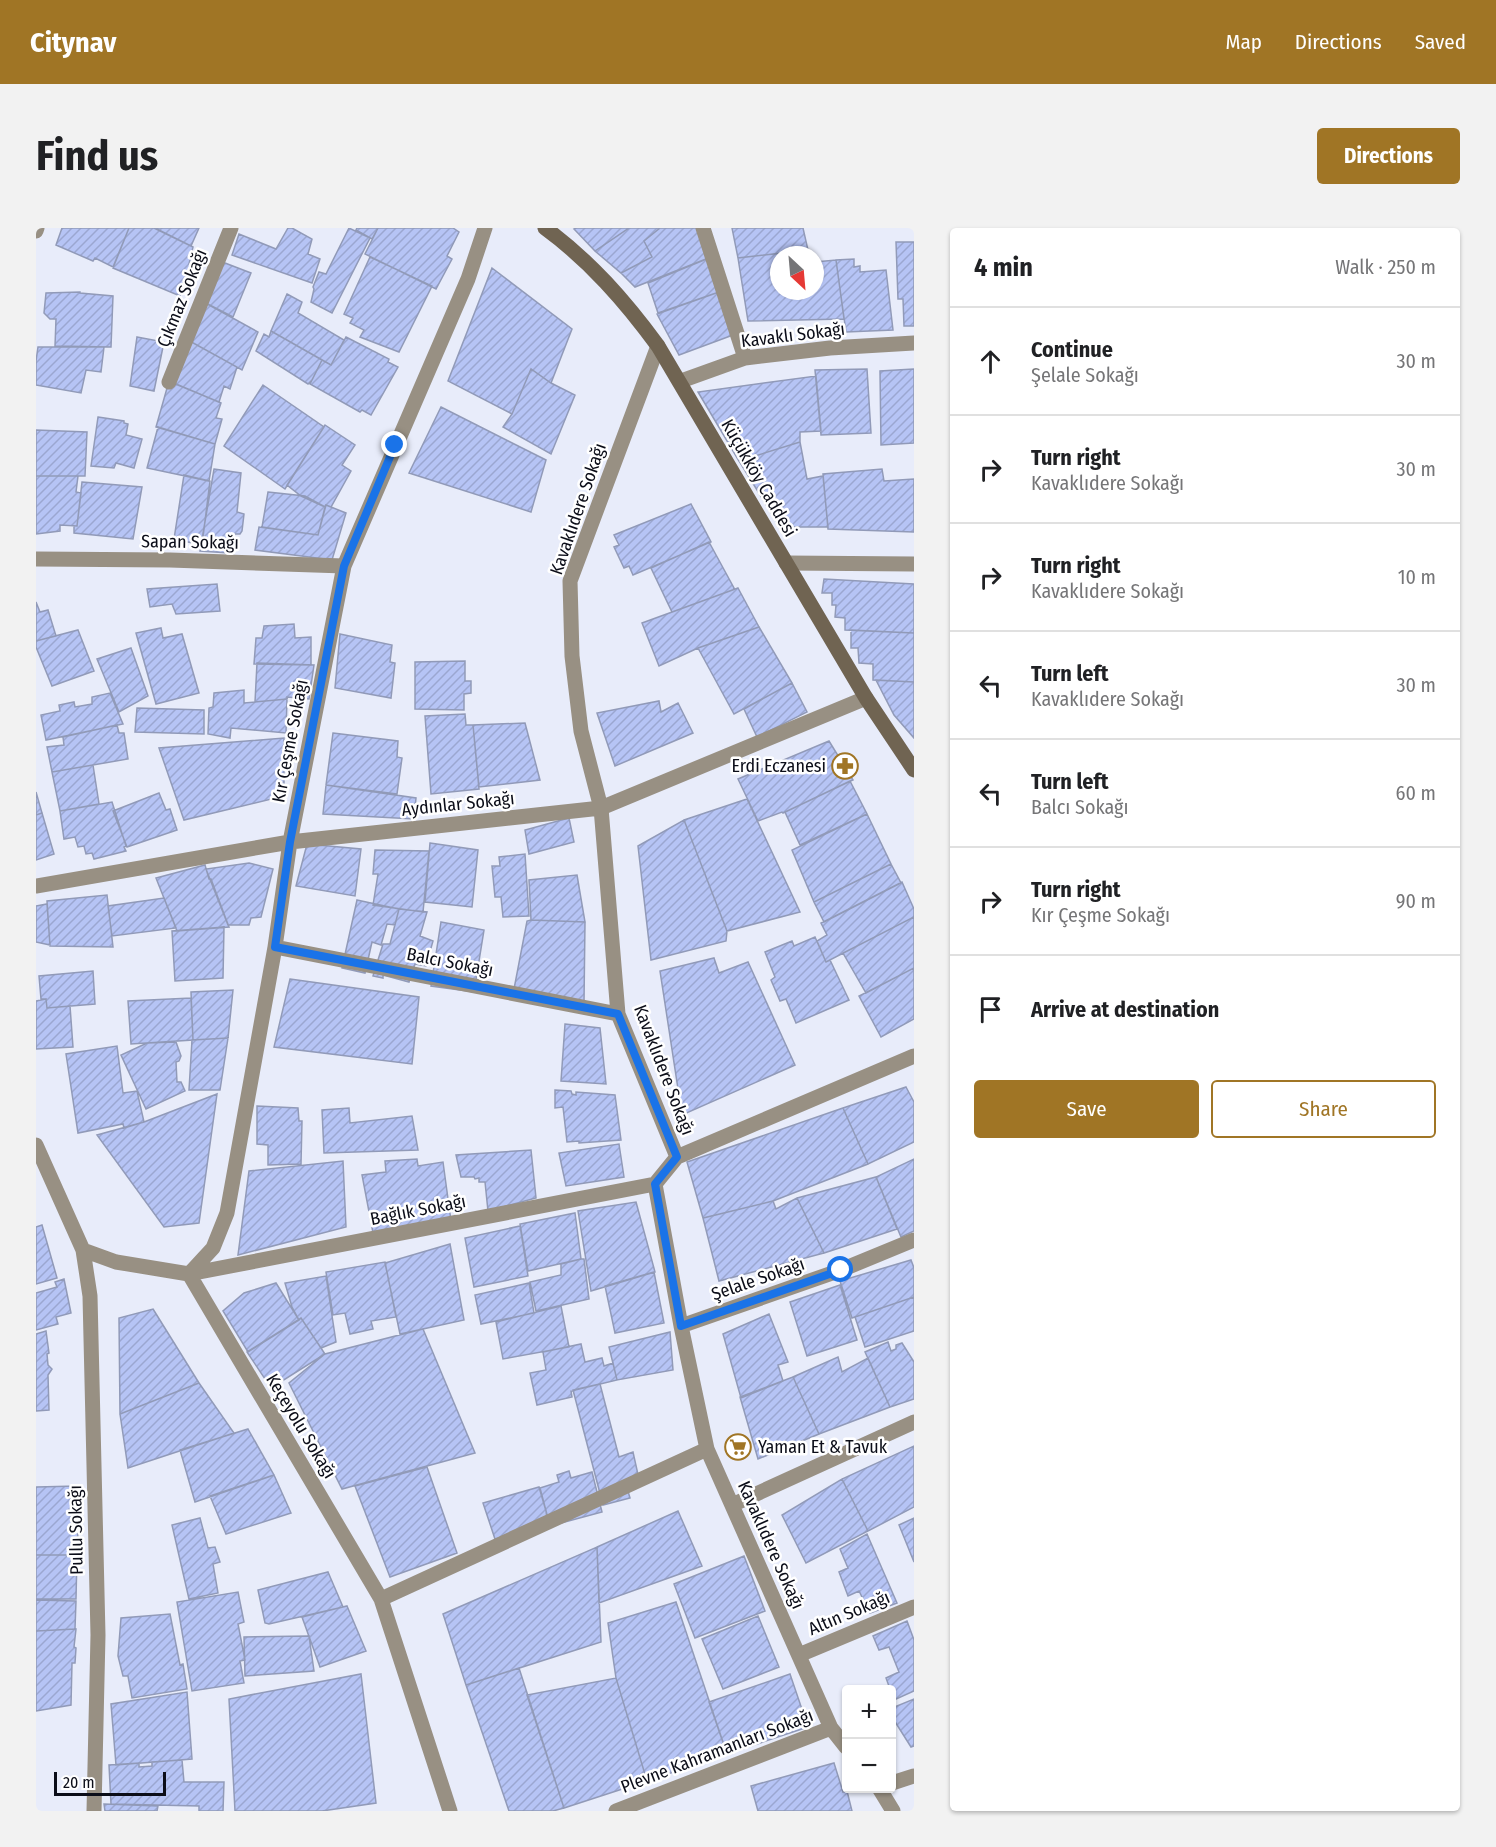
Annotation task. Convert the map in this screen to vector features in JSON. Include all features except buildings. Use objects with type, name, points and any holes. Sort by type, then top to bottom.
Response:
[{"type":"main road","name":"Küçükköy Caddesi","points":[[545,228],[598,272],[628,305],[658,346],[681,381],[866,698],[914,770]]},
{"type":"street","name":"Çıkmaz Sokağı","points":[[169,382],[231,228]]},
{"type":"street","name":"Kır Çeşme Sokağı","points":[[189,1274],[213,1248],[227,1214],[275,947],[290,842],[344,566],[468,279],[485,228]]},
{"type":"street","points":[[704,228],[745,358]]},
{"type":"street","name":"Kavaklı Sokağı","points":[[681,381],[745,358],[830,348],[914,343]]},
{"type":"street","name":"Kavaklıdere Sokağı","points":[[658,346],[570,581],[572,656],[581,731],[601,808],[618,1014],[677,1157],[655,1184],[681,1326],[707,1449],[831,1728],[842,1742]]},
{"type":"street","name":"Sapan Sokağı","points":[[36,559],[344,566]]},
{"type":"street","points":[[786,563],[914,564]]},
{"type":"street","name":"Aydınlar Sokağı","points":[[36,886],[290,842],[601,808],[866,698]]},
{"type":"street","name":"Balcı Sokağı","points":[[275,947],[618,1014]]},
{"type":"street","points":[[677,1157],[914,1056]]},
{"type":"street","points":[[36,1145],[82,1250],[116,1262],[189,1274]]},
{"type":"street","name":"Bağlık Sokağı","points":[[189,1274],[655,1184]]},
{"type":"street","name":"Şelale Sokağı","points":[[681,1326],[841,1270],[914,1240]]},
{"type":"street","name":"Pullu Sokağı","points":[[82,1250],[90,1296],[98,1635],[94,1811]]},
{"type":"street","name":"Keçeyolu Sokağı","points":[[189,1274],[381,1599],[450,1811]]},
{"type":"street","points":[[732,1505],[914,1422]]},
{"type":"street","points":[[381,1599],[707,1449]]},
{"type":"street","name":"Altın Sokağı","points":[[799,1655],[914,1607]]},
{"type":"street","name":"Plevne Kahramanları Sokağı","points":[[616,1811],[831,1728]]},
{"type":"street","points":[[896,1781],[914,1776]]},
{"type":"street","points":[[882,1793],[893,1811]]},
{"type":"place","name":"Erdi Eczanesi","points":[[845,766]]},
{"type":"place","name":"Yaman Et & Tavuk","points":[[738,1447]]},
{"type":"route","points":[[395,445],[344,566],[290,842],[275,947],[618,1014],[677,1157],[655,1184],[681,1326],[841,1270]]}]
